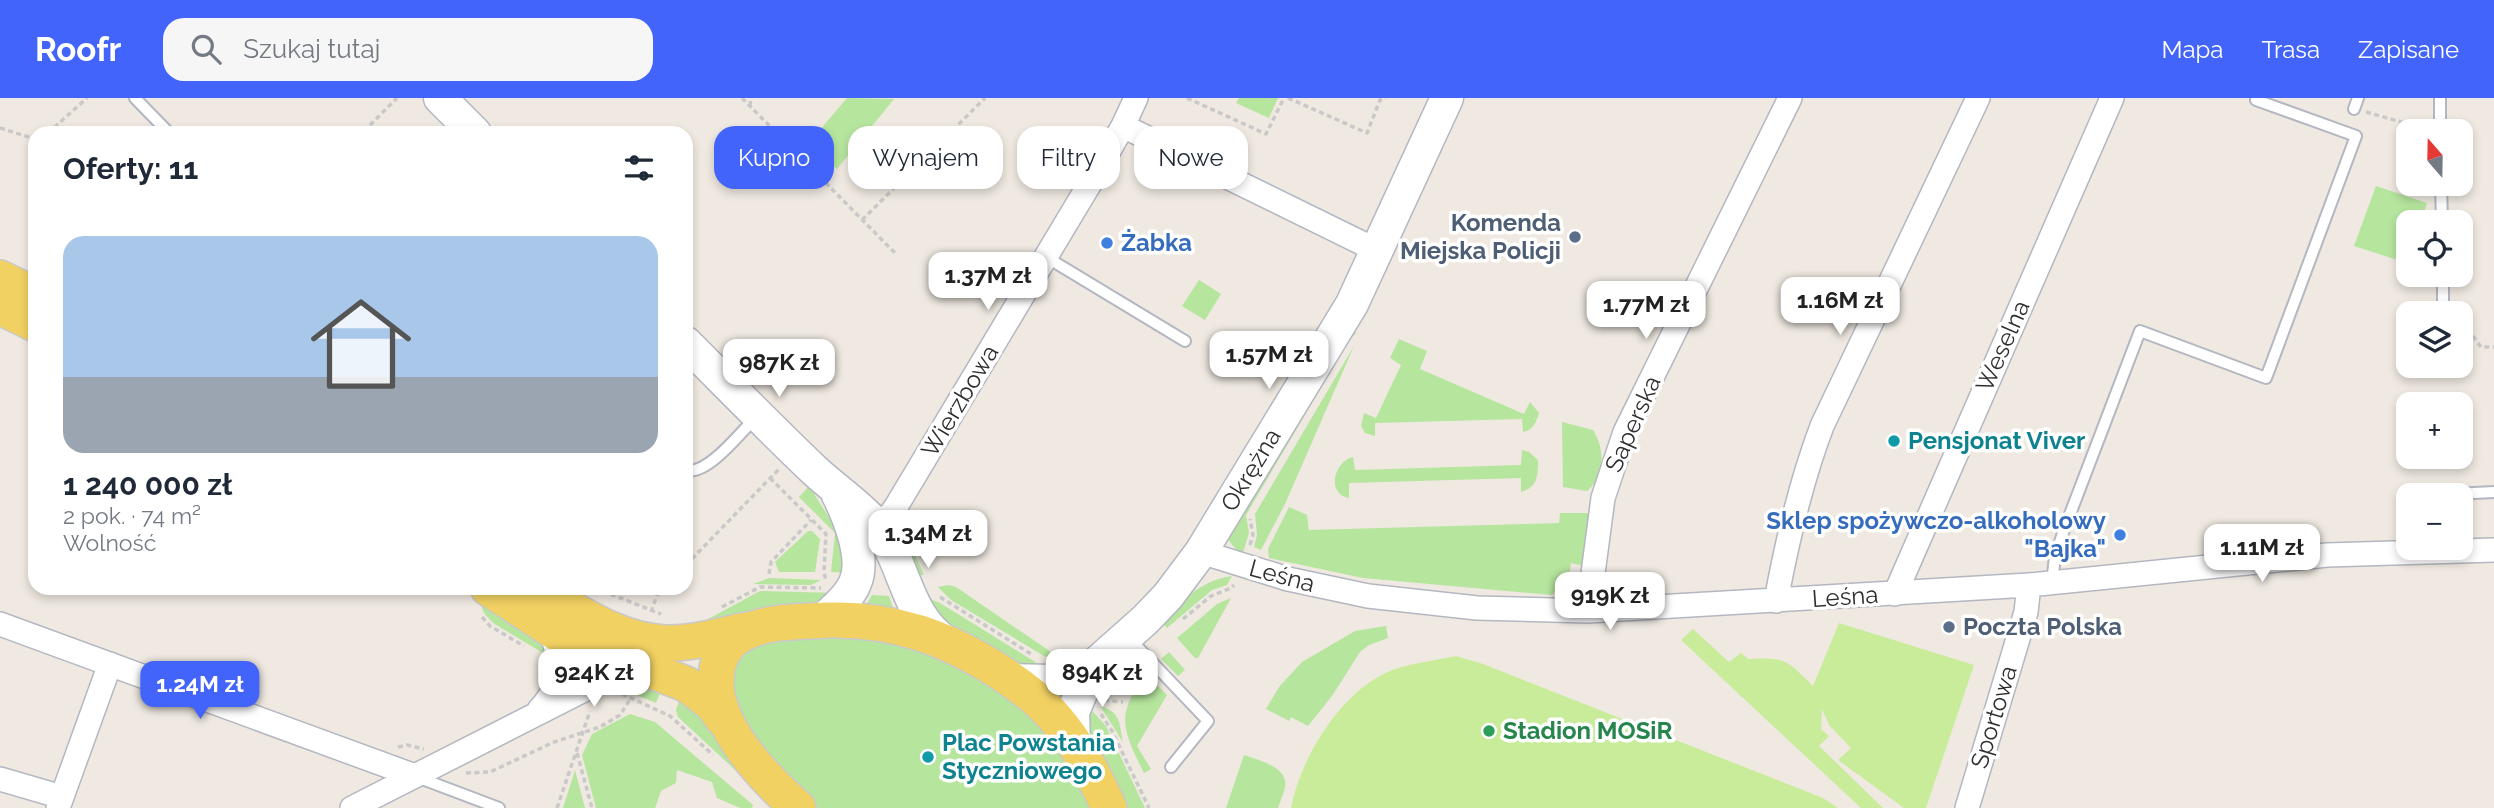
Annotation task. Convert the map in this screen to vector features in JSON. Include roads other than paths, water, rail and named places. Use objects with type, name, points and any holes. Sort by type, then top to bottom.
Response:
[{"type":"main road","points":[[0,278],[28,292]]},
{"type":"main road","points":[[0,307],[28,321]]},
{"type":"main road","points":[[498,595],[551,630],[694,689],[712,704],[749,755],[796,807]]},
{"type":"main road","points":[[549,595],[616,632],[641,640],[682,642],[786,622],[823,620],[901,628],[952,646],[1037,699],[1086,762],[1109,808]]},
{"type":"main road","points":[[724,720],[719,709],[715,682],[722,653],[728,644],[742,634],[757,628]]},
{"type":"street","points":[[440,98],[468,126]]},
{"type":"street","name":"Wierzbowa","points":[[874,523],[890,515],[897,505],[1123,126],[1136,98]]},
{"type":"street","name":"Okrężna","points":[[1074,744],[1073,712],[1092,667],[1168,596],[1201,552],[1352,304],[1447,98]]},
{"type":"street","name":"Saperska","points":[[1588,611],[1603,498],[1625,432],[1790,98]]},
{"type":"street","points":[[1776,601],[1791,523],[1805,471],[1822,426],[1978,98]]},
{"type":"street","name":"Weselna","points":[[1895,594],[2112,98]]},
{"type":"street","points":[[1123,126],[1378,251]]},
{"type":"street","points":[[693,350],[836,491],[874,523],[891,549],[920,617],[933,634],[952,646]]},
{"type":"street","points":[[823,620],[848,595],[856,582],[858,566],[852,522],[836,491]]},
{"type":"street","name":"Leśna","points":[[2473,550],[2494,551]]},
{"type":"street","name":"Leśna","points":[[1201,552],[1288,579],[1368,596],[1477,608],[1588,611],[2041,584],[2327,555],[2396,551]]},
{"type":"street","name":"Sportowa","points":[[1967,808],[2026,612],[2041,584]]},
{"type":"street","points":[[0,624],[415,776]]},
{"type":"street","points":[[536,713],[553,695],[560,675],[559,654],[551,630]]},
{"type":"street","points":[[0,779],[60,802],[110,664]]},
{"type":"street","points":[[352,808],[415,776],[436,755],[536,713],[632,665]]},
{"type":"street","name":"Okrężna","points":[[1010,680],[1052,681],[1070,670],[1092,667]]},
{"type":"lane","points":[[135,98],[162,126]]},
{"type":"lane","points":[[2440,98],[2440,119]]},
{"type":"lane","points":[[2041,584],[2055,557],[2140,331],[2266,377],[2356,136],[2256,100]]},
{"type":"lane","points":[[1046,257],[1185,341]]},
{"type":"lane","points":[[693,472],[706,466],[758,415]]},
{"type":"lane","points":[[2473,493],[2494,492]]},
{"type":"lane","points":[[1127,636],[1208,721],[1171,767]]},
{"type":"lane","points":[[415,776],[499,808]]},
{"type":"place","name":"Komenda Miejska Policji","points":[[1575,237]]},
{"type":"place","name":"Żabka","points":[[1107,243]]},
{"type":"place","name":"Pensjonat Viver","points":[[1894,441]]},
{"type":"place","name":"Sklep spożywczo-alkoholowy \"Bajka\"","points":[[2120,535]]},
{"type":"place","name":"Poczta Polska","points":[[1949,627]]},
{"type":"place","name":"Stadion MOSiR","points":[[1489,731]]},
{"type":"place","name":"Plac Powstania Styczniowego","points":[[928,757]]}]
